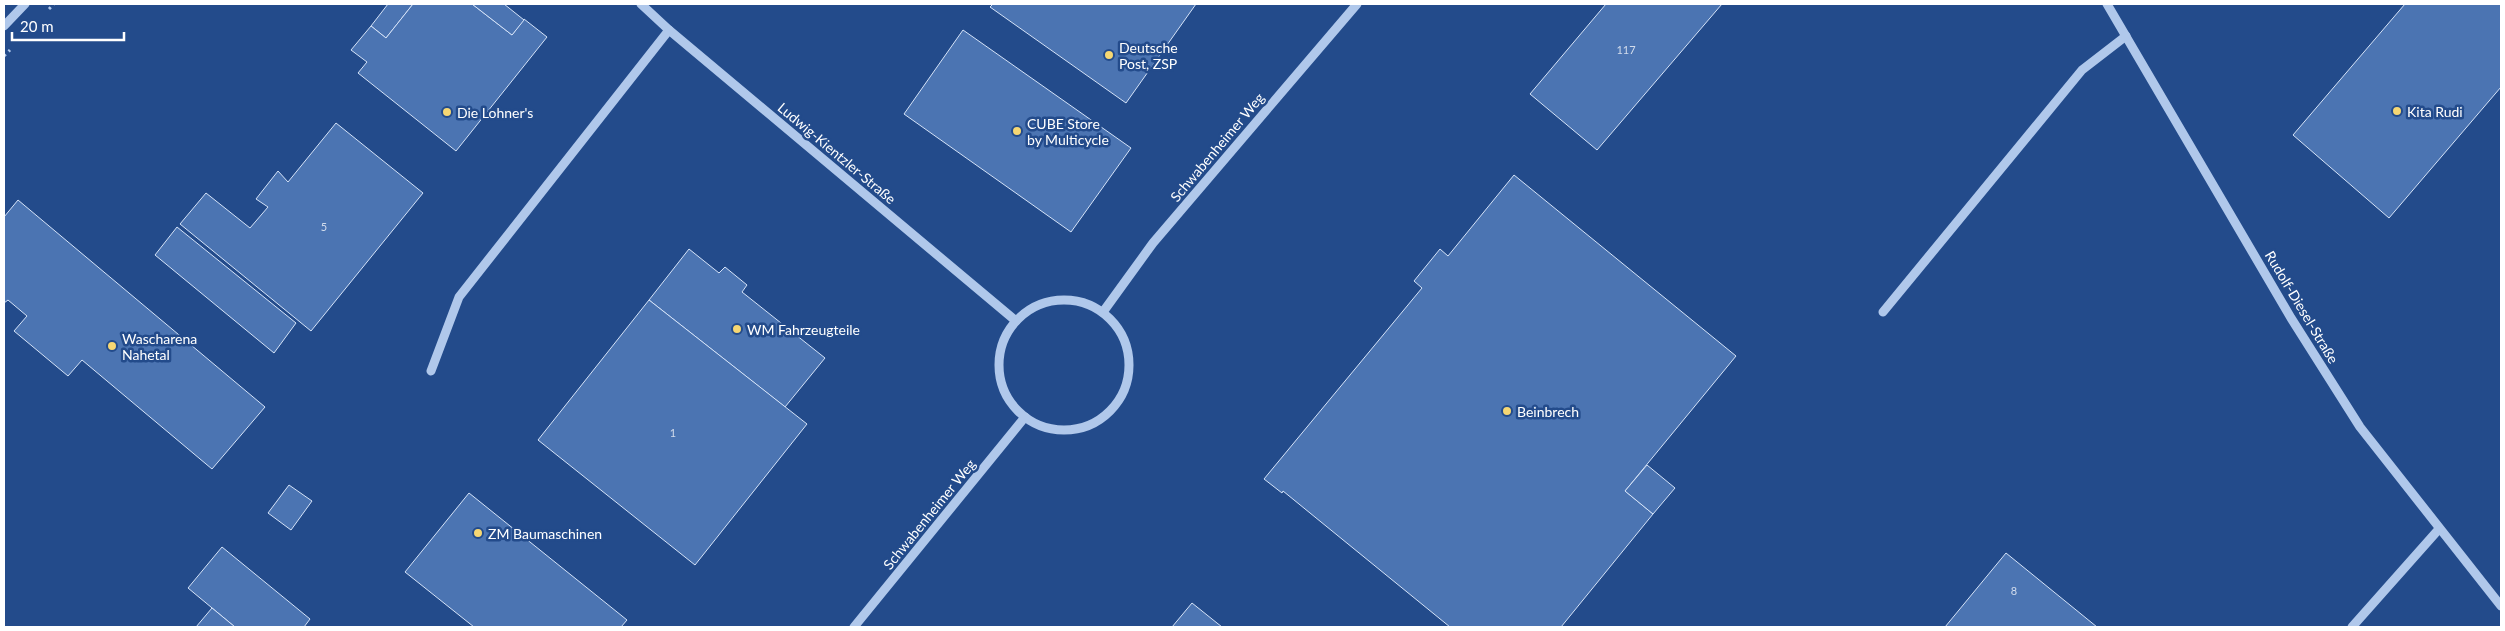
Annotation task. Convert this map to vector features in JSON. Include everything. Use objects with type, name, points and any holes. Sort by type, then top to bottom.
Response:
[{"type":"street","points":[[4,26],[25,4]]},
{"type":"street","name":"Ludwig-Kientzler-Straße","points":[[641,4],[668,30],[1016,321]]},
{"type":"street","name":"Schwabenheimer Weg","points":[[1103,312],[1153,244],[1357,4]]},
{"type":"street","name":"Rudolf-Diesel-Straße","points":[[2107,4],[2292,318],[2354,418],[2501,606]]},
{"type":"street","points":[[431,371],[459,297],[668,30]]},
{"type":"street","points":[[1883,312],[2082,70],[2126,36]]},
{"type":"street","points":[[1058,300],[1082,302],[1103,312],[1118,327],[1127,346],[1130,366],[1126,387],[1116,406],[1101,419],[1082,428],[1062,430],[1042,427],[1025,417],[1012,404],[1003,388],[999,370],[1000,353],[1006,336],[1016,321],[1036,307],[1058,300]]},
{"type":"street","name":"Schwabenheimer Weg","points":[[854,627],[1025,417]]},
{"type":"street","points":[[2352,627],[2439,529]]},
{"type":"building","points":[[388,4],[413,4],[386,38],[371,26]]},
{"type":"building","name":"Die Lohner's","points":[[413,4],[472,4],[512,35],[524,19],[547,37],[456,151],[358,73],[367,62],[351,50],[371,26],[386,38]]},
{"type":"building","points":[[472,4],[504,4],[524,20],[512,35]]},
{"type":"building","name":"Deutsche Post, ZSP","points":[[993,4],[1196,4],[1126,103],[990,7]]},
{"type":"building","points":[[1606,4],[1722,4],[1597,150],[1530,94]]},
{"type":"building","name":"Kita Rudi","points":[[2405,4],[2501,4],[2501,87],[2389,218],[2293,135]]},
{"type":"building","name":"CUBE Store by Multicycle","points":[[963,30],[1131,148],[1071,232],[904,114]]},
{"type":"building","points":[[336,123],[423,193],[311,331],[180,224],[206,193],[250,228],[268,207],[256,199],[278,171],[288,182]]},
{"type":"building","name":"Beinbrech","points":[[1514,175],[1736,356],[1625,491],[1653,514],[1561,627],[1450,627],[1283,491],[1282,493],[1264,479],[1422,288],[1414,281],[1440,249],[1448,256]]},
{"type":"building","name":"Wascharena Nahetal","points":[[18,200],[265,407],[212,469],[82,360],[68,376],[14,331],[27,316],[8,300],[4,303],[4,217]]},
{"type":"building","points":[[177,227],[296,323],[274,353],[155,255]]},
{"type":"building","name":"WM Fahrzeugteile","points":[[689,249],[719,273],[725,267],[747,285],[742,292],[825,358],[785,407],[649,300]]},
{"type":"building","points":[[649,300],[807,424],[695,565],[538,440]]},
{"type":"building","points":[[1647,465],[1675,488],[1653,514],[1625,491]]},
{"type":"building","points":[[289,485],[312,501],[291,530],[268,513]]},
{"type":"building","name":"ZM Baumaschinen","points":[[469,493],[627,620],[621,627],[474,627],[405,572]]},
{"type":"building","points":[[222,547],[310,619],[304,627],[235,627],[188,588]]},
{"type":"building","points":[[2006,553],[2097,627],[1945,627]]},
{"type":"building","points":[[1192,603],[1222,627],[1172,627]]},
{"type":"building","points":[[212,608],[235,627],[196,627]]},
{"type":"place","name":"Deutsche Post, ZSP","points":[[1109,55]]},
{"type":"place","name":"Kita Rudi","points":[[2397,111]]},
{"type":"place","name":"Die Lohner's","points":[[447,112]]},
{"type":"place","name":"CUBE Store by Multicycle","points":[[1017,131]]},
{"type":"place","name":"WM Fahrzeugteile","points":[[737,329]]},
{"type":"place","name":"Wascharena Nahetal","points":[[112,346]]},
{"type":"place","name":"Beinbrech","points":[[1507,411]]},
{"type":"place","name":"ZM Baumaschinen","points":[[478,533]]}]
